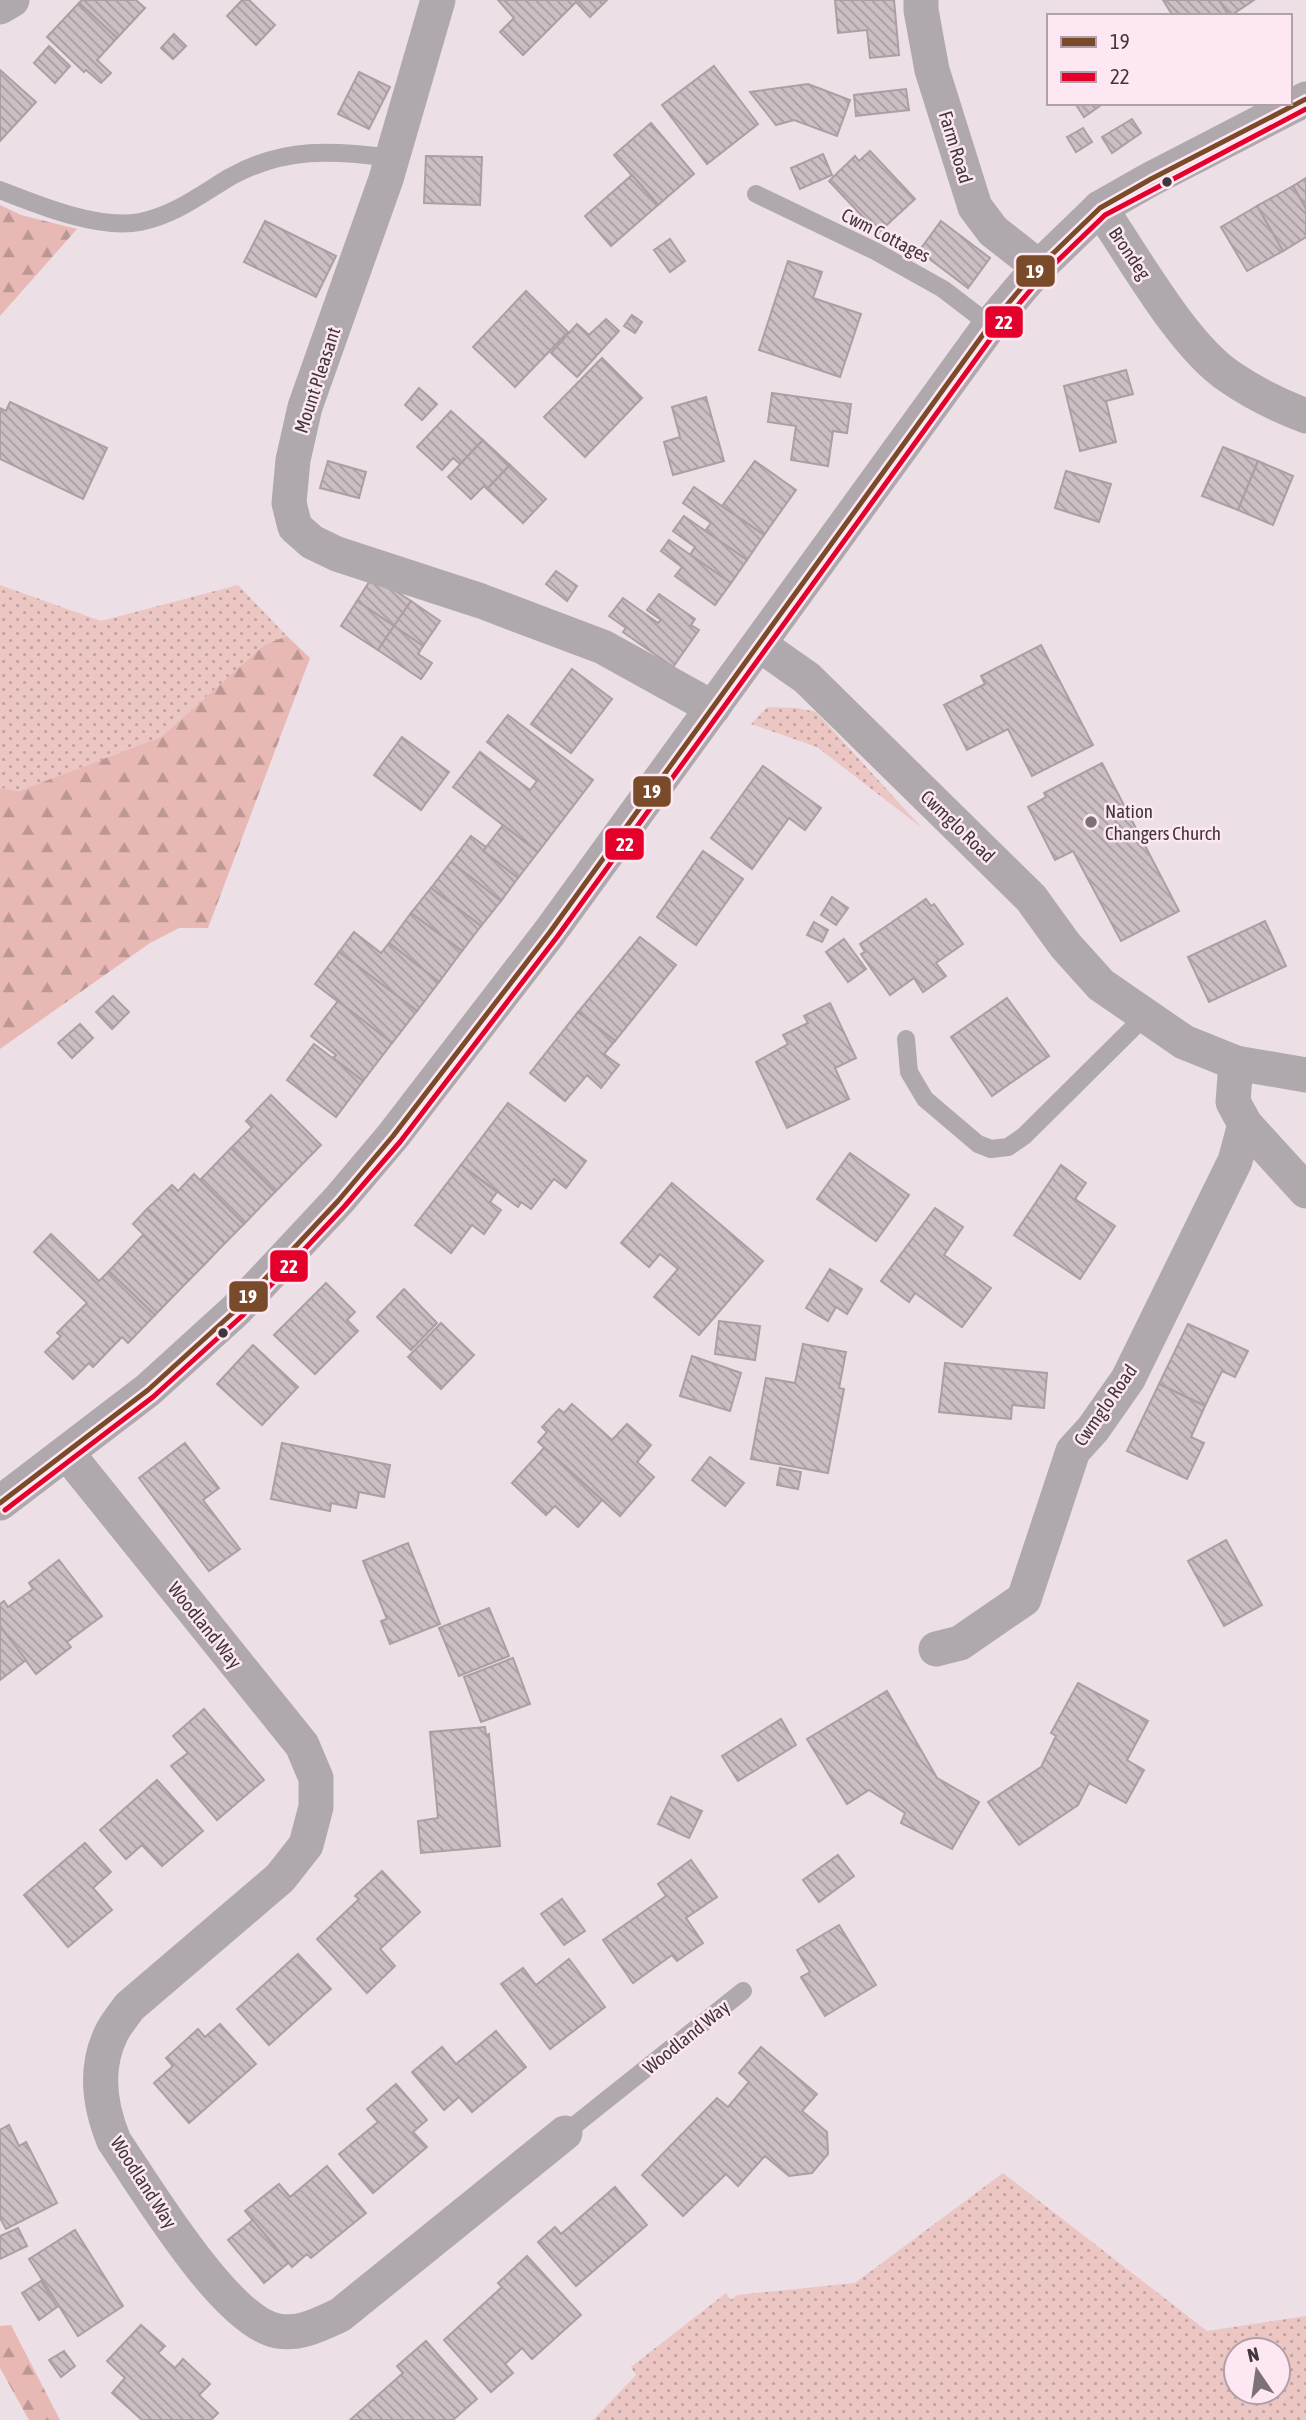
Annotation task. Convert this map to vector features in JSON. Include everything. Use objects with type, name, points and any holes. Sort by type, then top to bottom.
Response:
[{"type":"street","points":[[0,7],[12,0]]},
{"type":"street","name":"Mount Pleasant","points":[[438,0],[360,257],[304,407],[293,460],[289,503],[295,527],[312,542],[337,554],[481,601],[603,647],[713,708]]},
{"type":"street","name":"Farm Road","points":[[921,0],[932,69],[975,208],[993,231],[1039,267]]},
{"type":"street","name":"Brondeg","points":[[1306,99],[1100,208],[1193,342],[1228,376],[1287,409],[1306,416]]},
{"type":"street","points":[[0,1503],[148,1390],[236,1310],[338,1201],[393,1136],[542,943],[990,325],[1039,267],[1100,208]]},
{"type":"street","name":"Cwmglo Road","points":[[760,645],[807,678],[1031,898],[1065,945],[1101,985],[1147,1014],[1184,1042],[1236,1063],[1306,1075]]},
{"type":"street","points":[[1236,1063],[1233,1102],[1245,1124],[1306,1191]]},
{"type":"street","name":"Cwmglo Road","points":[[936,1649],[960,1643],[1024,1599],[1073,1451],[1093,1429],[1128,1379],[1235,1161],[1245,1124]]},
{"type":"street","name":"Woodland Way","points":[[67,1453],[302,1745],[316,1778],[316,1807],[306,1845],[281,1878],[130,2007],[111,2034],[102,2061],[102,2105],[104,2118],[114,2141],[200,2267],[247,2316],[276,2331],[307,2330],[340,2315],[565,2133]]},
{"type":"lane","points":[[0,190],[61,213],[113,223],[138,222],[166,214],[194,201],[231,177],[262,162],[289,155],[341,151],[392,158]]},
{"type":"lane","name":"Cwm Cottages","points":[[756,194],[876,251],[943,289],[990,325]]},
{"type":"lane","points":[[906,1039],[909,1072],[925,1099],[978,1144],[991,1149],[1008,1147],[1024,1136],[1147,1014]]},
{"type":"lane","name":"Woodland Way","points":[[565,2133],[743,1991]]},
{"type":"shaded area","points":[[0,585],[101,621],[238,585],[287,636],[264,645],[161,737],[19,791],[0,788]]},
{"type":"shaded area","points":[[767,707],[816,712],[922,828],[817,747],[751,724]]},
{"type":"shaded area","points":[[1003,2173],[1207,2331],[1306,2316],[1306,2420],[593,2420],[636,2375],[631,2367],[726,2293],[731,2300],[737,2295],[855,2283]]},
{"type":"green space","points":[[0,205],[21,215],[77,229],[0,316]]},
{"type":"green space","points":[[287,636],[310,658],[208,928],[179,928],[150,943],[0,1049],[0,788],[19,791],[161,737],[264,645]]},
{"type":"green space","points":[[11,2325],[60,2420],[29,2420],[0,2368],[0,2326]]},
{"type":"building","points":[[82,0],[136,0],[145,8],[117,38],[79,3]]},
{"type":"building","points":[[242,0],[249,0],[275,25],[256,45],[227,16]]},
{"type":"building","points":[[498,0],[607,0],[590,17],[576,2],[523,55],[500,32],[514,18]]},
{"type":"building","points":[[835,0],[894,0],[899,55],[870,58],[867,30],[838,33]]},
{"type":"building","points":[[1163,0],[1219,0],[1228,14],[1172,14]]},
{"type":"building","points":[[1219,0],[1254,0],[1233,14],[1229,14]]},
{"type":"building","points":[[79,3],[117,38],[97,60],[111,73],[101,83],[86,70],[84,72],[47,37]]},
{"type":"building","points":[[174,34],[186,46],[173,59],[161,48]]},
{"type":"building","points":[[49,46],[70,66],[55,83],[34,63]]},
{"type":"building","points":[[714,66],[758,124],[707,164],[662,105]]},
{"type":"building","points":[[0,70],[36,102],[0,141]]},
{"type":"building","points":[[359,72],[390,87],[369,129],[338,114]]},
{"type":"building","points":[[808,84],[850,100],[837,136],[794,120],[776,125],[750,92]]},
{"type":"building","points":[[906,89],[909,110],[856,116],[854,95]]},
{"type":"building","points":[[1076,105],[1101,105],[1084,117]]},
{"type":"building","points":[[1132,119],[1141,133],[1112,153],[1102,137]]},
{"type":"building","points":[[651,123],[694,174],[658,205],[614,155]]},
{"type":"building","points":[[1083,128],[1092,142],[1076,152],[1067,137]]},
{"type":"building","points":[[870,151],[915,199],[878,233],[829,181],[855,156],[859,161]]},
{"type":"building","points":[[823,154],[832,175],[800,189],[791,168]]},
{"type":"building","points":[[426,156],[482,157],[480,205],[424,203]]},
{"type":"building","points":[[632,175],[658,205],[611,246],[585,216]]},
{"type":"building","points":[[1306,178],[1306,209],[1293,186]]},
{"type":"building","points":[[1293,186],[1306,209],[1306,237],[1283,251],[1257,206]]},
{"type":"building","points":[[1257,206],[1283,251],[1247,271],[1221,227]]},
{"type":"building","points":[[265,221],[336,256],[316,297],[244,262]]},
{"type":"building","points":[[941,221],[990,258],[968,288],[919,251]]},
{"type":"building","points":[[670,239],[685,261],[670,272],[654,250]]},
{"type":"building","points":[[788,261],[822,272],[813,298],[861,314],[840,377],[759,350]]},
{"type":"building","points":[[526,291],[568,332],[515,387],[473,347]]},
{"type":"building","points":[[632,315],[642,322],[635,333],[624,326]]},
{"type":"building","points":[[606,319],[619,331],[577,377],[551,353],[577,324],[589,335]]},
{"type":"building","points":[[602,358],[642,398],[585,457],[544,417]]},
{"type":"building","points":[[1126,370],[1133,394],[1106,401],[1116,442],[1080,451],[1064,386]]},
{"type":"building","points":[[419,388],[437,404],[422,420],[405,405]]},
{"type":"building","points":[[772,393],[851,404],[847,433],[833,431],[828,466],[791,460],[796,426],[768,422]]},
{"type":"building","points":[[706,397],[724,461],[673,475],[664,442],[680,437],[672,407]]},
{"type":"building","points":[[10,402],[107,448],[83,499],[0,459],[0,408],[6,411]]},
{"type":"building","points":[[451,411],[483,440],[460,464],[453,458],[442,470],[417,447]]},
{"type":"building","points":[[483,440],[510,465],[487,489],[484,486],[471,499],[448,477]]},
{"type":"building","points":[[1223,447],[1258,461],[1238,510],[1202,496]]},
{"type":"building","points":[[328,461],[366,472],[359,498],[320,488]]},
{"type":"building","points":[[755,461],[796,490],[764,535],[722,506]]},
{"type":"building","points":[[1258,461],[1293,476],[1273,525],[1238,510]]},
{"type":"building","points":[[510,465],[546,499],[523,523],[487,489]]},
{"type":"building","points":[[1066,471],[1111,484],[1099,522],[1055,508]]},
{"type":"building","points":[[694,487],[764,535],[747,560],[705,531],[711,523],[683,503]]},
{"type":"building","points":[[684,516],[747,560],[731,583],[690,555],[695,547],[673,531]]},
{"type":"building","points":[[669,540],[731,583],[715,605],[675,576],[682,567],[661,551]]},
{"type":"building","points":[[556,571],[577,586],[567,601],[546,584]]},
{"type":"building","points":[[373,576],[411,601],[394,626],[357,601]]},
{"type":"building","points":[[659,594],[695,619],[691,625],[699,630],[673,667],[623,632],[626,628],[609,616],[623,598],[658,623],[661,620],[647,610]]},
{"type":"building","points":[[357,601],[394,626],[378,650],[341,626]]},
{"type":"building","points":[[411,601],[440,621],[423,646],[394,626]]},
{"type":"building","points":[[394,626],[423,646],[418,654],[432,663],[421,679],[378,650]]},
{"type":"building","points":[[1041,645],[1093,745],[1032,776],[1008,729],[967,750],[944,705],[985,684],[981,676]]},
{"type":"building","points":[[572,669],[612,699],[571,753],[531,724]]},
{"type":"building","points":[[508,715],[593,780],[538,852],[453,787],[480,752],[530,790],[537,781],[487,742]]},
{"type":"building","points":[[402,737],[449,772],[421,810],[374,775]]},
{"type":"building","points":[[1102,763],[1179,911],[1121,941],[1073,851],[1055,860],[1028,807],[1046,797],[1044,793]]},
{"type":"building","points":[[763,766],[821,808],[805,830],[789,818],[752,869],[711,838]]},
{"type":"building","points":[[503,825],[538,852],[518,878],[483,851]]},
{"type":"building","points":[[471,836],[486,847],[483,851],[518,878],[501,901],[451,862]]},
{"type":"building","points":[[703,851],[743,879],[696,945],[657,917]]},
{"type":"building","points":[[451,862],[501,901],[481,926],[431,888]]},
{"type":"building","points":[[431,888],[481,926],[462,951],[411,913]]},
{"type":"building","points":[[832,897],[848,908],[836,925],[821,915]]},
{"type":"building","points":[[926,899],[931,906],[934,904],[963,944],[936,963],[946,976],[923,992],[914,978],[890,995],[861,954],[865,952],[860,944]]},
{"type":"building","points":[[411,913],[462,951],[439,982],[389,943]]},
{"type":"building","points":[[1265,921],[1286,966],[1209,1002],[1188,957]]},
{"type":"building","points":[[814,922],[828,930],[822,942],[807,935]]},
{"type":"building","points":[[354,932],[381,953],[389,943],[439,982],[417,1011],[339,952]]},
{"type":"building","points":[[640,937],[676,965],[615,1041],[578,1012]]},
{"type":"building","points":[[844,939],[866,969],[848,982],[826,952]]},
{"type":"building","points":[[339,952],[417,1011],[392,1043],[315,984]]},
{"type":"building","points":[[113,996],[129,1012],[112,1029],[96,1012]]},
{"type":"building","points":[[1007,998],[1049,1056],[992,1096],[951,1037]]},
{"type":"building","points":[[338,1001],[392,1043],[363,1081],[333,1058],[336,1055],[311,1036]]},
{"type":"building","points":[[830,1003],[856,1058],[835,1068],[849,1099],[787,1128],[756,1062],[788,1044],[783,1035],[808,1023],[804,1016]]},
{"type":"building","points":[[578,1012],[615,1041],[604,1054],[619,1065],[601,1088],[587,1075],[565,1101],[530,1073]]},
{"type":"building","points":[[80,1024],[93,1038],[72,1058],[58,1043]]},
{"type":"building","points":[[314,1044],[363,1081],[336,1117],[287,1080]]},
{"type":"building","points":[[271,1095],[321,1145],[275,1192],[231,1148],[252,1127],[246,1121]]},
{"type":"building","points":[[508,1103],[586,1161],[566,1188],[554,1179],[531,1209],[521,1202],[518,1207],[461,1165]]},
{"type":"building","points":[[231,1148],[275,1192],[244,1224],[200,1180]]},
{"type":"building","points":[[850,1153],[909,1195],[876,1241],[817,1199]]},
{"type":"building","points":[[461,1165],[497,1192],[490,1202],[501,1210],[484,1234],[472,1225],[451,1253],[415,1225]]},
{"type":"building","points":[[1061,1165],[1086,1183],[1075,1199],[1115,1226],[1080,1279],[1014,1235]]},
{"type":"building","points":[[194,1174],[244,1224],[225,1243],[169,1188],[172,1185],[178,1191]]},
{"type":"building","points":[[672,1183],[763,1261],[699,1335],[654,1297],[678,1269],[660,1254],[649,1267],[621,1243]]},
{"type":"building","points":[[169,1188],[225,1243],[204,1265],[147,1209]]},
{"type":"building","points":[[935,1208],[963,1227],[944,1255],[991,1288],[962,1327],[915,1293],[909,1302],[881,1281]]},
{"type":"building","points":[[147,1209],[204,1265],[189,1280],[133,1224]]},
{"type":"building","points":[[51,1234],[99,1281],[109,1271],[155,1315],[128,1343],[122,1337],[93,1367],[89,1363],[73,1379],[45,1352],[61,1336],[57,1333],[87,1303],[34,1252]]},
{"type":"building","points":[[143,1235],[189,1280],[155,1315],[109,1271]]},
{"type":"building","points":[[830,1269],[862,1289],[847,1314],[836,1307],[828,1321],[806,1308]]},
{"type":"building","points":[[326,1283],[355,1312],[347,1320],[358,1331],[315,1374],[274,1335]]},
{"type":"building","points":[[404,1289],[437,1323],[411,1350],[377,1317]]},
{"type":"building","points":[[719,1321],[760,1326],[755,1360],[715,1354]]},
{"type":"building","points":[[441,1323],[474,1355],[441,1389],[408,1357]]},
{"type":"building","points":[[1188,1324],[1248,1351],[1235,1377],[1222,1371],[1205,1406],[1159,1384]]},
{"type":"building","points":[[803,1344],[846,1352],[839,1388],[844,1389],[828,1473],[751,1459],[766,1378],[795,1383]]},
{"type":"building","points":[[253,1345],[298,1387],[262,1425],[217,1384]]},
{"type":"building","points":[[692,1356],[741,1373],[730,1411],[680,1396]]},
{"type":"building","points":[[945,1363],[1047,1373],[1044,1408],[1012,1405],[1011,1419],[939,1412]]},
{"type":"building","points":[[1159,1384],[1205,1406],[1191,1437],[1204,1443],[1187,1479],[1127,1451]]},
{"type":"building","points":[[572,1404],[612,1440],[627,1424],[651,1445],[637,1462],[654,1477],[620,1516],[538,1442],[547,1432],[542,1427],[559,1409],[564,1413]]},
{"type":"building","points":[[185,1443],[219,1488],[203,1500],[240,1549],[209,1571],[139,1478]]},
{"type":"building","points":[[282,1443],[390,1465],[384,1497],[359,1492],[356,1508],[331,1503],[330,1511],[271,1499]]},
{"type":"building","points":[[544,1448],[602,1500],[578,1527],[555,1506],[546,1515],[512,1483]]},
{"type":"building","points":[[710,1457],[744,1483],[725,1506],[692,1480]]},
{"type":"building","points":[[780,1468],[801,1472],[798,1489],[777,1485]]},
{"type":"building","points":[[1226,1540],[1262,1605],[1224,1626],[1188,1561]]},
{"type":"building","points":[[408,1543],[440,1624],[390,1644],[381,1621],[387,1619],[363,1561]]},
{"type":"building","points":[[59,1560],[102,1616],[67,1642],[71,1647],[36,1674],[0,1626],[0,1604],[4,1601],[8,1607],[33,1589],[29,1583]]},
{"type":"building","points":[[489,1608],[509,1656],[459,1676],[439,1628]]},
{"type":"building","points":[[0,1626],[26,1660],[0,1680]]},
{"type":"building","points":[[513,1658],[530,1704],[481,1722],[464,1677]]},
{"type":"building","points":[[1078,1683],[1148,1721],[1127,1760],[1144,1770],[1126,1803],[1089,1783],[1078,1805],[1019,1845],[988,1802],[1041,1767],[1056,1736],[1051,1733]]},
{"type":"building","points":[[887,1691],[937,1778],[979,1802],[952,1849],[901,1823],[905,1813],[869,1790],[847,1804],[807,1739]]},
{"type":"building","points":[[204,1709],[264,1780],[217,1820],[171,1766],[188,1753],[173,1736]]},
{"type":"building","points":[[781,1719],[796,1745],[738,1781],[722,1756]]},
{"type":"building","points":[[485,1727],[486,1735],[489,1734],[500,1846],[421,1853],[418,1821],[438,1818],[430,1732]]},
{"type":"building","points":[[157,1780],[203,1831],[162,1866],[142,1845],[126,1859],[100,1830]]},
{"type":"building","points":[[671,1797],[702,1811],[689,1838],[658,1824]]},
{"type":"building","points":[[85,1843],[111,1872],[93,1888],[112,1910],[68,1947],[24,1895]]},
{"type":"building","points":[[838,1855],[854,1876],[819,1902],[803,1880]]},
{"type":"building","points":[[691,1860],[717,1897],[686,1918],[703,1943],[677,1961],[672,1955],[633,1983],[603,1940],[666,1896],[658,1884]]},
{"type":"building","points":[[382,1871],[420,1912],[380,1949],[395,1966],[367,1993],[317,1939],[359,1899],[355,1896]]},
{"type":"building","points":[[562,1899],[585,1931],[564,1945],[541,1914]]},
{"type":"building","points":[[839,1925],[876,1985],[825,2016],[801,1977],[810,1972],[797,1950]]},
{"type":"building","points":[[298,1954],[331,1989],[269,2045],[237,2009]]},
{"type":"building","points":[[569,1959],[605,2007],[550,2049],[501,1984],[523,1968],[536,1985]]},
{"type":"building","points":[[220,2024],[256,2064],[189,2123],[154,2083],[173,2066],[166,2058],[198,2029],[205,2037]]},
{"type":"building","points":[[496,2031],[526,2067],[472,2112],[459,2097],[444,2110],[412,2072],[442,2047],[456,2064]]},
{"type":"building","points":[[761,2047],[817,2094],[802,2111],[827,2132],[828,2154],[812,2173],[789,2176],[765,2156],[738,2186],[726,2174],[683,2216],[642,2175],[717,2098],[728,2107],[749,2082],[739,2073]]},
{"type":"building","points":[[396,2084],[427,2120],[413,2132],[427,2147],[373,2193],[339,2154],[378,2122],[367,2109]]},
{"type":"building","points":[[9,2125],[19,2146],[26,2142],[57,2203],[6,2229],[0,2218],[0,2130]]},
{"type":"building","points":[[327,2166],[366,2213],[311,2258],[307,2254],[292,2267],[245,2211],[279,2184],[290,2197]]},
{"type":"building","points":[[615,2187],[647,2225],[576,2286],[538,2242],[555,2227],[561,2234]]},
{"type":"building","points":[[253,2220],[288,2263],[264,2283],[228,2240]]},
{"type":"building","points":[[18,2228],[27,2246],[0,2259],[0,2236]]},
{"type":"building","points":[[75,2230],[123,2306],[78,2336],[29,2259]]},
{"type":"building","points":[[527,2256],[581,2315],[532,2359],[522,2348],[505,2364],[513,2373],[491,2392],[444,2340],[502,2287],[498,2283]]},
{"type":"building","points":[[41,2281],[57,2307],[39,2320],[22,2293]]},
{"type":"building","points":[[141,2325],[165,2346],[158,2353],[175,2368],[183,2359],[210,2384],[199,2395],[218,2413],[211,2420],[142,2420],[112,2393],[125,2378],[107,2361]]},
{"type":"building","points":[[426,2341],[477,2399],[453,2420],[350,2420],[403,2373],[397,2366]]},
{"type":"building","points":[[64,2351],[75,2366],[61,2377],[49,2360]]},
{"type":"transit line","name":"19","points":[[0,1503],[148,1390],[236,1310],[338,1201],[393,1136],[550,932],[990,325],[1039,267],[1100,208],[1306,99]]},
{"type":"transit line","name":"22","points":[[5,1510],[153,1397],[242,1316],[344,1207],[400,1142],[557,937],[997,330],[1045,273],[1105,215],[1306,109]]},
{"type":"place","name":"Nation Changers Church","points":[[1091,822]]}]
